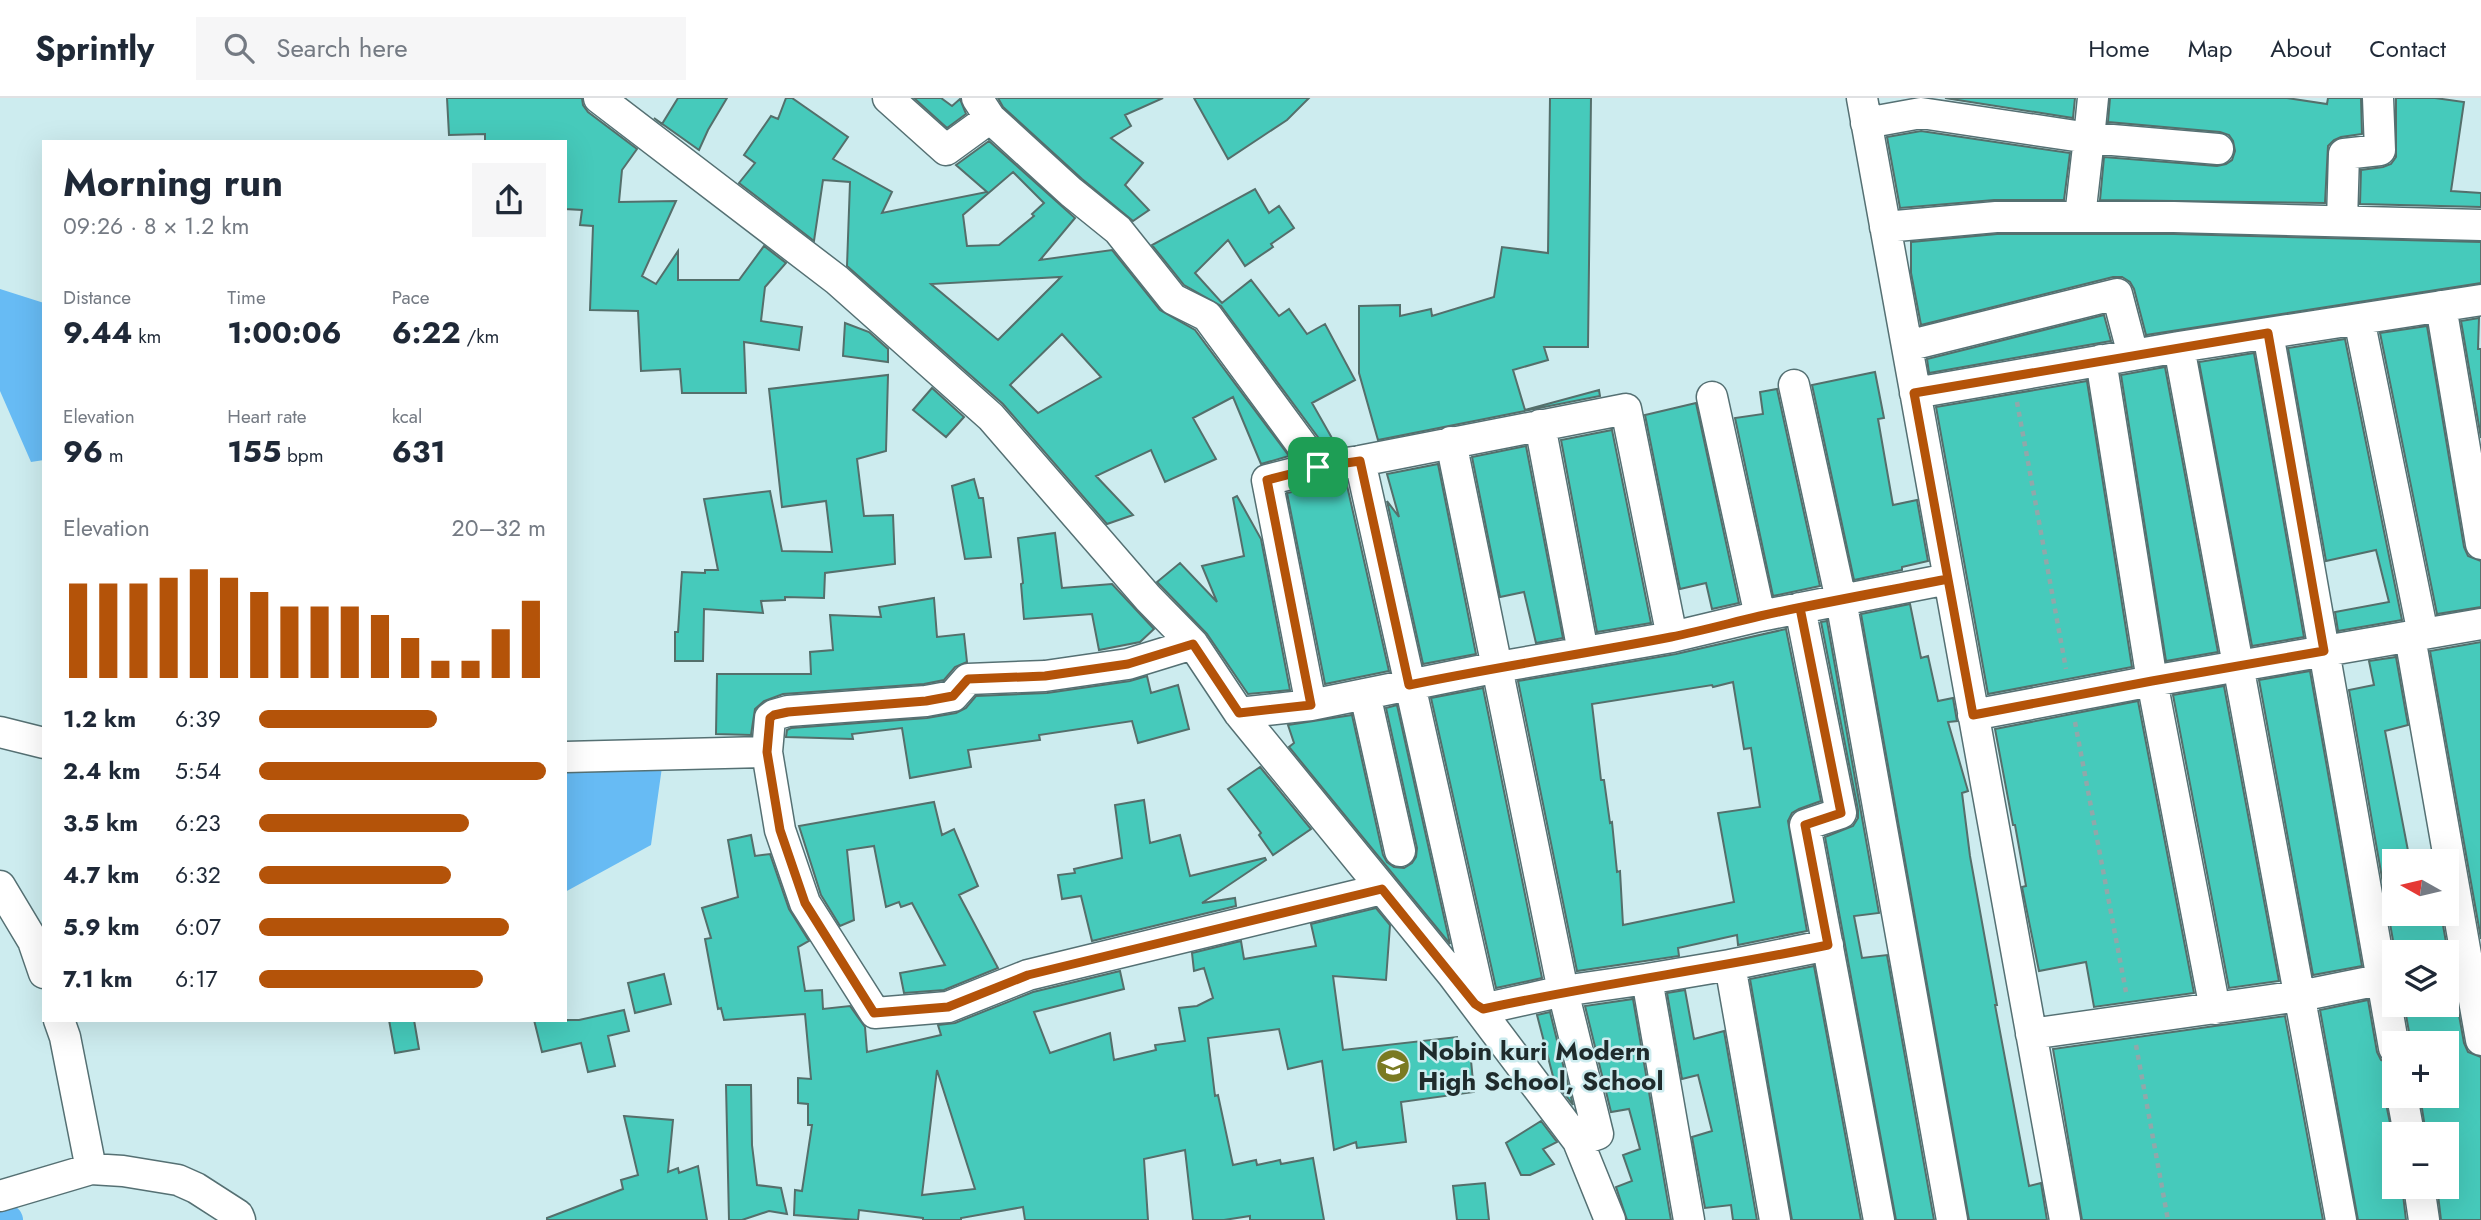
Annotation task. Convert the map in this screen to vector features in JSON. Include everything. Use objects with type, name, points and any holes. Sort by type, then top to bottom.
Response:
[{"type":"street","points":[[888,98],[946,150],[983,108],[1071,192],[1118,230],[1172,299],[1207,316],[1318,467]]},
{"type":"street","points":[[2080,217],[2093,98]]},
{"type":"street","points":[[2342,221],[2344,154],[2380,150],[2378,98]]},
{"type":"street","points":[[612,102],[836,280],[991,416],[1148,598],[1193,644],[1239,713],[1479,1007],[1578,1141],[1610,1220]]},
{"type":"street","points":[[2064,1220],[1864,110],[1922,113],[2088,138],[2218,149]]},
{"type":"street","points":[[1885,227],[1996,217],[2174,217],[2481,225]]},
{"type":"street","points":[[1907,346],[2117,294],[2133,355]]},
{"type":"street","points":[[1914,393],[2179,347],[2481,300]]},
{"type":"street","points":[[2441,306],[2481,544]]},
{"type":"street","points":[[2359,319],[2416,636],[2465,963],[2481,1040]]},
{"type":"street","points":[[2268,333],[2324,651],[2382,948]]},
{"type":"street","points":[[2179,347],[2341,1220]]},
{"type":"street","points":[[2101,360],[2152,681],[2215,1009]]},
{"type":"street","points":[[1794,385],[1841,600],[1952,1220]]},
{"type":"street","points":[[1712,397],[1760,616]]},
{"type":"street","points":[[1311,705],[1267,480],[1318,467],[1540,425],[1626,409],[1672,637]]},
{"type":"street","points":[[1540,425],[1583,652]]},
{"type":"street","points":[[1451,442],[1563,991],[1598,1135],[1578,1141]]},
{"type":"street","points":[[1360,461],[1479,1007]]},
{"type":"street","points":[[1239,713],[1311,705],[1498,667],[1672,637],[1760,616],[1948,579]]},
{"type":"street","points":[[1800,608],[1841,813],[1805,825],[1879,1220]]},
{"type":"street","points":[[1973,715],[2481,624]]},
{"type":"street","points":[[1193,644],[1128,664],[1045,676],[968,679],[953,696],[926,701],[774,715],[770,718],[767,752],[780,830],[805,903],[874,1013],[948,1007],[1028,975],[1382,889]]},
{"type":"street","points":[[1365,694],[1400,851]]},
{"type":"street","points":[[0,732],[42,742]]},
{"type":"street","points":[[567,757],[767,752]]},
{"type":"street","points":[[0,886],[33,941],[42,967]]},
{"type":"street","points":[[1479,1007],[1730,965],[1828,945]]},
{"type":"street","points":[[1730,965],[1775,1220]]},
{"type":"street","points":[[1647,979],[1689,1220]]},
{"type":"street","points":[[2031,1034],[2300,996],[2382,980]]},
{"type":"street","points":[[60,1022],[91,1169]]},
{"type":"street","points":[[0,1196],[91,1169],[178,1180],[197,1188],[237,1215],[240,1220]]},
{"type":"street","points":[[2420,1199],[2424,1220]]},
{"type":"path","points":[[2012,376],[2168,1220]]},
{"type":"water","points":[[0,289],[42,302],[42,460],[31,462],[0,391]]},
{"type":"water","points":[[663,760],[651,845],[567,891],[567,772]]},
{"type":"building","points":[[447,98],[582,98],[588,112],[637,149],[622,170],[619,202],[676,201],[642,276],[656,284],[678,251],[678,280],[739,280],[764,246],[786,263],[765,287],[761,321],[802,327],[799,350],[744,342],[746,393],[682,393],[680,369],[641,371],[638,311],[590,310],[593,226],[580,225],[582,210],[567,209],[567,140],[485,140],[485,134],[449,135]]},
{"type":"building","points":[[678,98],[727,98],[699,150],[662,124]]},
{"type":"building","points":[[786,98],[792,98],[848,137],[833,159],[892,192],[882,213],[987,192],[956,165],[989,141],[1075,218],[1040,260],[1112,250],[1160,310],[1195,330],[1289,456],[1261,464],[1233,397],[1193,418],[1216,459],[1165,482],[1151,450],[1096,476],[1133,515],[1107,524],[1003,404],[847,266],[850,182],[823,180],[814,241],[739,183],[755,163],[744,155],[771,116],[778,119]],"holes":[[[1013,172],[1044,203],[1032,214],[1034,216],[999,245],[967,246],[963,215]],[[1061,277],[998,340],[931,284]],[[1062,334],[1101,377],[1038,413],[1010,385]]]},
{"type":"building","points":[[914,98],[941,98],[952,106],[960,99],[966,114],[947,128]]},
{"type":"building","points":[[998,98],[1163,98],[1125,115],[1131,126],[1111,138],[1143,163],[1125,185],[1149,210],[1133,221],[1082,179],[1003,107]]},
{"type":"building","points":[[1194,98],[1309,98],[1287,120],[1228,159]]},
{"type":"building","points":[[1550,98],[1591,98],[1588,347],[1544,347],[1548,360],[1513,370],[1525,410],[1599,390],[1600,396],[1378,440],[1359,373],[1359,306],[1400,305],[1400,316],[1431,309],[1432,316],[1494,297],[1502,247],[1548,253]]},
{"type":"building","points":[[1945,98],[2075,98],[2073,118]]},
{"type":"building","points":[[2110,98],[2287,98],[2327,104],[2328,98],[2361,98],[2362,134],[2341,137],[2328,146],[2325,203],[2100,200],[2104,157],[2217,166],[2232,160],[2235,151],[2229,135],[2220,132],[2108,122]]},
{"type":"building","points":[[2396,98],[2435,98],[2464,102],[2451,191],[2481,193],[2481,207],[2360,204],[2361,170],[2383,167],[2391,164],[2396,157]]},
{"type":"building","points":[[1921,131],[2070,153],[2064,200],[1994,200],[1900,208],[1887,137]]},
{"type":"building","points":[[1255,189],[1269,213],[1279,206],[1294,228],[1271,244],[1273,247],[1245,266],[1228,240],[1195,273],[1222,303],[1251,280],[1279,316],[1289,309],[1307,334],[1325,324],[1355,380],[1312,403],[1337,447],[1326,448],[1221,306],[1184,285],[1152,245]]},
{"type":"building","points":[[1997,234],[2174,234],[2481,242],[2481,283],[2146,335],[2134,289],[2130,282],[2122,277],[2113,277],[1921,325],[1911,273],[1911,242]]},
{"type":"building","points":[[2104,315],[2111,341],[1929,373],[1927,359]]},
{"type":"building","points":[[2479,318],[2478,349],[2481,349],[2481,438],[2461,321]]},
{"type":"building","points":[[845,323],[869,332],[888,349],[888,362],[843,356]]},
{"type":"building","points":[[2427,326],[2464,547],[2468,556],[2481,561],[2481,607],[2437,614],[2380,333]]},
{"type":"building","points":[[2345,339],[2402,620],[2338,631],[2335,612],[2389,602],[2376,550],[2326,561],[2288,348]]},
{"type":"building","points":[[2254,353],[2304,637],[2252,646],[2199,362]]},
{"type":"building","points":[[2165,367],[2218,652],[2166,661],[2121,375]]},
{"type":"building","points":[[1875,372],[1884,418],[1878,419],[1893,505],[1917,500],[1928,561],[1902,567],[1902,570],[1854,580],[1812,385]]},
{"type":"building","points":[[888,375],[886,451],[857,459],[864,516],[893,515],[895,564],[825,573],[824,598],[785,597],[785,600],[761,601],[763,613],[704,609],[703,661],[675,661],[675,632],[678,632],[682,572],[705,573],[705,570],[718,570],[704,499],[770,491],[782,551],[832,552],[826,501],[782,507],[769,389]]},
{"type":"building","points":[[2087,381],[2132,667],[1988,694],[1936,407]]},
{"type":"building","points":[[932,388],[964,417],[946,437],[913,410]]},
{"type":"building","points":[[1777,389],[1820,586],[1773,596],[1735,418],[1763,414],[1760,392]]},
{"type":"building","points":[[1696,403],[1739,603],[1712,609],[1706,583],[1680,589],[1645,415]]},
{"type":"building","points":[[1612,430],[1651,623],[1597,632],[1561,440]]},
{"type":"building","points":[[1526,446],[1563,638],[1536,643],[1524,592],[1500,597],[1472,457]]},
{"type":"building","points":[[1438,464],[1476,654],[1423,664],[1387,501],[1399,517],[1387,474]]},
{"type":"building","points":[[974,479],[979,498],[983,498],[991,557],[965,559],[952,486]]},
{"type":"building","points":[[1346,481],[1389,671],[1325,684],[1287,493]]},
{"type":"building","points":[[1237,496],[1261,539],[1290,690],[1248,694],[1207,634],[1157,582],[1180,563],[1217,602],[1202,566],[1244,556],[1233,498]]},
{"type":"building","points":[[1055,533],[1062,588],[1112,584],[1154,629],[1140,642],[1099,650],[1092,614],[1024,619],[1018,538]]},
{"type":"building","points":[[934,598],[937,637],[964,634],[967,662],[955,667],[944,680],[924,684],[783,694],[764,701],[755,709],[751,735],[716,734],[717,674],[811,674],[810,652],[833,650],[830,615],[881,617],[879,607]]},
{"type":"building","points":[[1910,604],[1921,658],[1928,656],[1938,701],[1953,698],[1957,721],[1948,722],[1968,791],[1962,793],[1995,1005],[2029,1186],[2041,1183],[2047,1220],[1969,1220],[1861,614]]},
{"type":"building","points":[[1827,621],[1879,913],[1854,916],[1862,958],[1887,955],[1934,1220],[1896,1220],[1825,837],[1853,826],[1858,818],[1821,622]]},
{"type":"building","points":[[1786,629],[1821,801],[1792,813],[1788,821],[1807,931],[1738,945],[1737,935],[1678,948],[1679,956],[1577,971],[1518,681],[1676,654]],"holes":[[[1733,682],[1744,749],[1751,748],[1760,807],[1718,813],[1734,902],[1623,925],[1620,871],[1617,872],[1612,822],[1610,823],[1604,780],[1601,780],[1592,704]]]},
{"type":"building","points":[[2481,642],[2481,939],[2430,651]]},
{"type":"building","points":[[2396,657],[2408,725],[2385,731],[2408,849],[2382,849],[2382,878],[2349,690],[2374,685],[2369,661]]},
{"type":"building","points":[[2310,671],[2362,966],[2313,975],[2259,680]]},
{"type":"building","points":[[1147,676],[1151,693],[1178,685],[1189,729],[1138,743],[1132,721],[1039,735],[1040,740],[968,750],[971,767],[910,778],[902,728],[852,734],[853,739],[786,737],[787,730],[791,728],[927,718],[956,713],[966,708],[976,696],[1047,693]]},
{"type":"building","points":[[2224,686],[2279,981],[2229,988],[2173,695]]},
{"type":"building","points":[[1483,688],[1542,978],[1496,988],[1431,698]]},
{"type":"building","points":[[2138,701],[2194,993],[2094,1007],[2086,962],[2039,971],[2022,887],[2026,886],[2015,825],[1995,729]]},
{"type":"building","points":[[1397,705],[1450,944],[1289,747],[1294,743],[1288,725],[1352,715],[1383,855],[1394,867],[1404,868],[1416,857],[1417,848],[1386,708]]},
{"type":"building","points":[[1260,767],[1311,829],[1273,855],[1259,835],[1261,833],[1228,789]]},
{"type":"building","points":[[1144,800],[1150,843],[1180,835],[1190,876],[1265,858],[1266,860],[1202,903],[1235,898],[1236,906],[1092,941],[1081,896],[1062,899],[1058,875],[1075,873],[1074,869],[1122,858],[1115,805]]},
{"type":"building","points":[[934,802],[942,835],[954,829],[978,886],[959,895],[998,968],[944,990],[904,993],[900,973],[945,965],[912,903],[901,907],[899,902],[886,907],[874,846],[847,850],[854,920],[840,926],[821,895],[799,826]]},
{"type":"building","points":[[751,835],[755,856],[770,854],[789,909],[809,941],[798,947],[805,991],[822,990],[823,1009],[850,1006],[865,1027],[867,1052],[941,1035],[938,1025],[955,1023],[1033,992],[1120,971],[1124,989],[1034,1012],[1050,1053],[1110,1033],[1114,1060],[1156,1050],[1155,1045],[1185,1041],[1179,1008],[1197,1006],[1213,998],[1204,968],[1194,971],[1192,953],[1241,941],[1244,959],[1316,946],[1311,924],[1376,908],[1390,925],[1386,980],[1333,976],[1343,1050],[1457,1037],[1459,1058],[1470,1050],[1474,1092],[1401,1102],[1406,1142],[1357,1148],[1356,1142],[1334,1150],[1322,1061],[1288,1069],[1279,1029],[1208,1038],[1215,1096],[1218,1095],[1233,1165],[1256,1160],[1257,1165],[1280,1160],[1281,1164],[1313,1158],[1324,1220],[1250,1220],[1250,1216],[1224,1220],[1193,1220],[1185,1150],[1144,1159],[1148,1220],[1025,1220],[1023,1207],[961,1220],[923,1220],[859,1210],[858,1220],[794,1215],[795,1190],[802,1191],[812,1125],[808,1125],[808,1104],[798,1103],[798,1078],[811,1079],[805,1014],[724,1020],[721,1008],[718,1009],[705,939],[711,938],[702,908],[738,897],[728,840]],"holes":[[[937,1070],[975,1189],[922,1195]]]},
{"type":"building","points":[[2390,926],[2443,926],[2446,940],[2393,940]]},
{"type":"building","points":[[1814,966],[1861,1220],[1792,1220],[1750,979]]},
{"type":"building","points":[[664,974],[671,1004],[635,1013],[628,983]]},
{"type":"building","points":[[1685,990],[1694,1039],[1724,1031],[1757,1220],[1733,1220],[1731,1205],[1705,1208],[1692,1137],[1712,1131],[1698,1075],[1682,1079],[1667,993]]},
{"type":"building","points":[[1633,999],[1671,1220],[1627,1220],[1616,1187],[1632,1181],[1623,1155],[1640,1149],[1629,1109],[1611,1112],[1585,1006]]},
{"type":"building","points":[[2368,1000],[2377,1052],[2382,1060],[2382,1108],[2387,1108],[2390,1122],[2382,1122],[2382,1199],[2404,1199],[2406,1220],[2358,1220],[2320,1010]]},
{"type":"building","points":[[624,1010],[629,1031],[608,1036],[615,1066],[588,1072],[581,1043],[542,1052],[534,1022],[579,1020]]},
{"type":"building","points":[[1550,1012],[1573,1105],[1554,1080],[1537,1015]]},
{"type":"building","points":[[2459,1015],[2468,1052],[2481,1057],[2481,1220],[2441,1220],[2439,1199],[2459,1199],[2459,1122],[2424,1122],[2422,1108],[2459,1108],[2459,1031],[2409,1031],[2406,1017]]},
{"type":"building","points":[[2285,1016],[2323,1220],[2082,1220],[2053,1049]]},
{"type":"building","points":[[389,1022],[414,1022],[419,1049],[395,1053]]},
{"type":"building","points":[[726,1085],[751,1085],[752,1145],[757,1185],[781,1188],[787,1214],[769,1211],[742,1220],[729,1220]]},
{"type":"building","points":[[624,1116],[673,1120],[668,1172],[678,1168],[679,1173],[698,1166],[707,1220],[547,1220],[623,1189],[621,1180],[638,1175]]},
{"type":"building","points":[[1541,1121],[1557,1142],[1543,1149],[1554,1164],[1530,1175],[1521,1175],[1506,1143]]},
{"type":"building","points":[[1485,1183],[1489,1220],[1457,1220],[1453,1186]]},
{"type":"waterway","points":[[0,1216],[8,1220]]},
{"type":"place","name":"Nobin kuri Modern High School, School","points":[[1393,1066]]},
{"type":"route","points":[[1318,467],[1267,480],[1311,705],[1239,713],[1193,644],[1128,664],[1045,676],[968,679],[953,696],[926,701],[788,712],[770,718],[767,752],[780,830],[805,903],[874,1013],[948,1007],[1028,975],[1382,889],[1475,1004],[1483,1009],[1563,991],[1730,965],[1828,945],[1805,825],[1841,813],[1800,608],[1948,579],[1914,393],[2268,333],[2324,651],[1973,715],[1948,579],[1841,600],[1800,608],[1760,616],[1672,637],[1409,685],[1360,461],[1318,467]]}]
